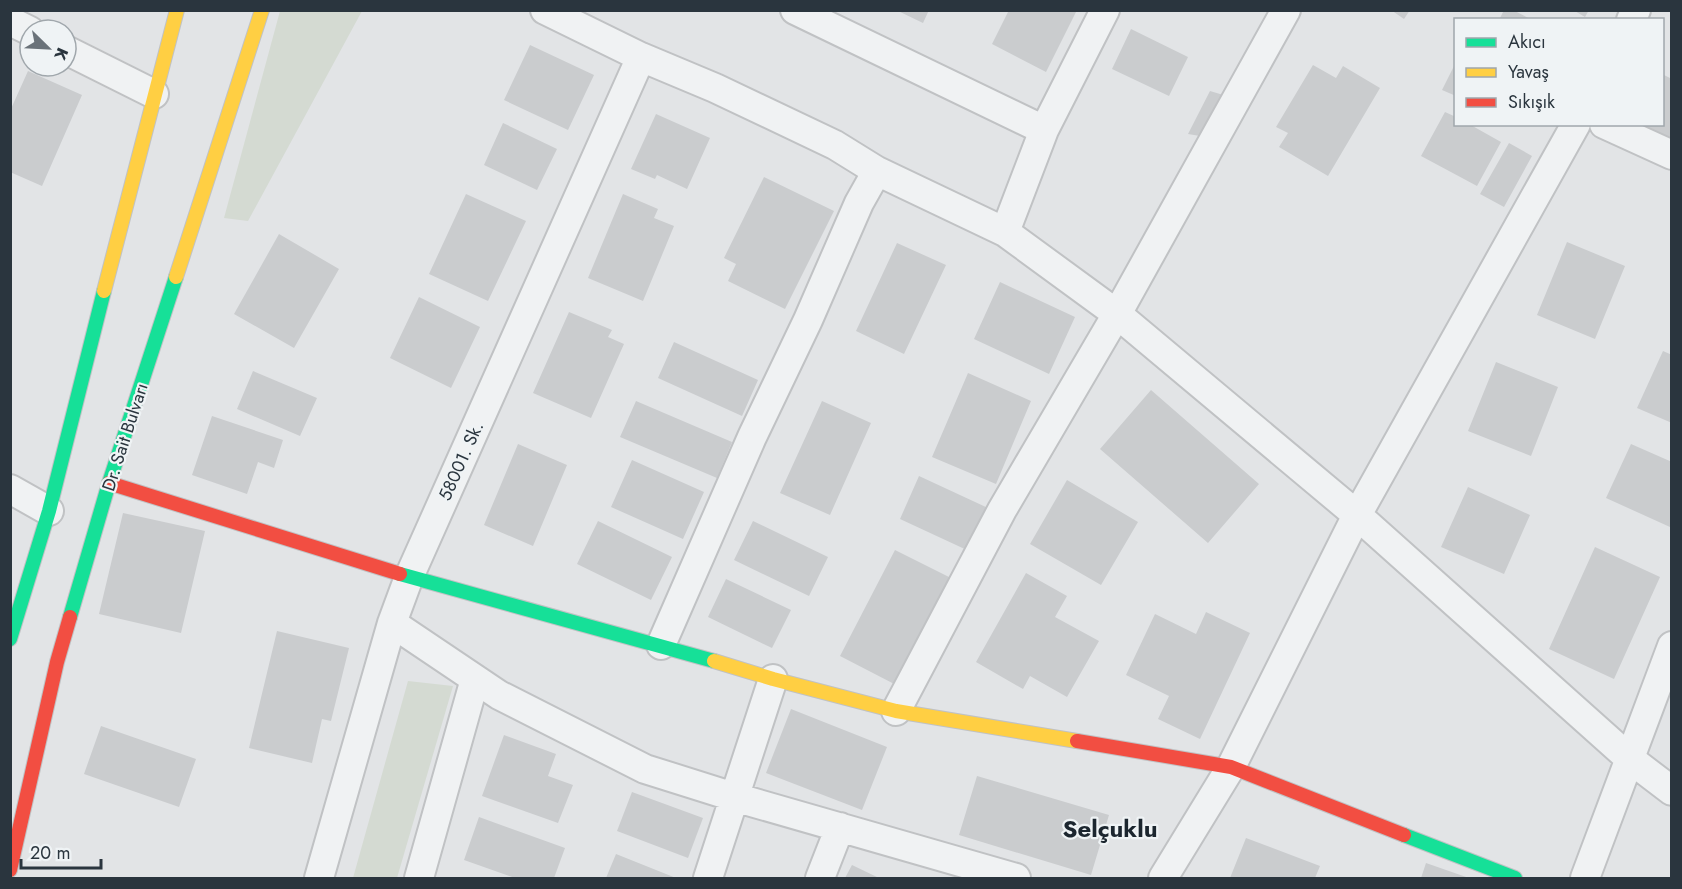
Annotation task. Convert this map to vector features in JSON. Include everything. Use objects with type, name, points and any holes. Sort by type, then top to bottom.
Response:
[{"type":"main road","points":[[10,639],[49,511],[177,10]]},
{"type":"main road","name":"Dr. Sait Bulvarı","points":[[10,870],[57,662],[109,483],[262,10]]},
{"type":"main road","points":[[109,483],[409,577],[896,711],[1231,767],[1515,879]]},
{"type":"street","points":[[545,10],[641,57],[715,88],[825,141],[877,171],[1005,232],[1117,314],[1357,515],[1630,759],[1671,791]]},
{"type":"street","points":[[1005,232],[1044,130],[1105,10]]},
{"type":"street","points":[[896,711],[1002,510],[1117,314],[1286,10]]},
{"type":"street","points":[[810,14],[1044,130]]},
{"type":"street","points":[[78,56],[154,94]]},
{"type":"street","name":"58001. Sk.","points":[[319,879],[392,623],[409,577],[641,57]]},
{"type":"street","points":[[1163,879],[1231,767],[1357,515],[1575,126]]},
{"type":"street","points":[[1608,126],[1671,155]]},
{"type":"street","points":[[661,645],[859,203],[877,171]]},
{"type":"street","points":[[10,489],[49,511]]},
{"type":"street","points":[[392,623],[499,695],[645,769],[1016,879]]},
{"type":"street","points":[[1585,879],[1671,646]]},
{"type":"street","points":[[419,879],[475,679]]},
{"type":"street","points":[[708,879],[773,679]]},
{"type":"street","points":[[820,879],[840,827]]},
{"type":"shaded area","points":[[280,11],[362,11],[248,221],[224,218]]},
{"type":"shaded area","points":[[408,681],[453,686],[397,878],[353,878]]},
{"type":"building","points":[[896,10],[929,10],[923,23]]},
{"type":"building","points":[[1009,10],[1077,10],[1046,72],[992,44]]},
{"type":"building","points":[[1391,10],[1410,10],[1404,19]]},
{"type":"building","points":[[1504,10],[1513,10],[1528,18],[1500,18]]},
{"type":"building","points":[[1573,10],[1589,10],[1585,17]]},
{"type":"building","points":[[1131,29],[1188,57],[1169,96],[1112,69]]},
{"type":"building","points":[[530,45],[594,75],[568,130],[504,100]]},
{"type":"building","points":[[1313,65],[1336,78],[1343,66],[1380,88],[1328,176],[1279,147],[1288,133],[1276,127]]},
{"type":"building","points":[[1454,66],[1454,95],[1442,90]]},
{"type":"building","points":[[1664,75],[1672,79],[1672,143],[1639,126],[1664,126]]},
{"type":"building","points":[[25,78],[44,78],[82,95],[42,186],[10,172],[10,111]]},
{"type":"building","points":[[1210,91],[1230,97],[1206,137],[1188,134]]},
{"type":"building","points":[[1445,112],[1454,116],[1454,126],[1473,126],[1501,142],[1477,186],[1421,156]]},
{"type":"building","points":[[656,114],[710,138],[687,189],[657,175],[655,179],[631,169]]},
{"type":"building","points":[[503,123],[557,149],[537,190],[484,165]]},
{"type":"building","points":[[1509,143],[1532,156],[1504,207],[1480,194]]},
{"type":"building","points":[[764,177],[834,211],[785,309],[728,281],[736,264],[724,258]]},
{"type":"building","points":[[466,194],[526,221],[488,301],[429,274]]},
{"type":"building","points":[[623,194],[658,209],[654,218],[674,226],[643,301],[588,278]]},
{"type":"building","points":[[279,234],[339,269],[294,348],[234,314]]},
{"type":"building","points":[[1567,242],[1625,266],[1595,339],[1537,315]]},
{"type":"building","points":[[897,243],[946,265],[904,354],[856,331]]},
{"type":"building","points":[[1000,282],[1075,317],[1049,374],[974,339]]},
{"type":"building","points":[[419,297],[480,327],[451,388],[390,358]]},
{"type":"building","points":[[569,312],[612,330],[608,337],[624,344],[591,418],[533,393]]},
{"type":"building","points":[[674,342],[758,380],[742,416],[658,378]]},
{"type":"building","points":[[1663,351],[1672,355],[1672,423],[1637,408]]},
{"type":"building","points":[[1496,362],[1558,387],[1531,456],[1468,431]]},
{"type":"building","points":[[253,371],[317,398],[300,436],[237,409]]},
{"type":"building","points":[[968,373],[1031,401],[996,484],[932,457]]},
{"type":"building","points":[[1151,390],[1259,484],[1208,543],[1100,449]]},
{"type":"building","points":[[636,401],[732,442],[717,478],[620,437]]},
{"type":"building","points":[[822,401],[871,423],[830,515],[780,493]]},
{"type":"building","points":[[212,416],[283,440],[274,468],[258,462],[247,494],[192,475]]},
{"type":"building","points":[[518,444],[567,465],[533,546],[484,525]]},
{"type":"building","points":[[1631,444],[1672,462],[1672,523],[1670,527],[1606,498]]},
{"type":"building","points":[[632,460],[704,492],[683,539],[611,507]]},
{"type":"building","points":[[919,476],[988,508],[969,551],[900,519]]},
{"type":"building","points":[[1067,480],[1138,522],[1101,585],[1030,544]]},
{"type":"building","points":[[1468,487],[1530,515],[1504,574],[1441,547]]},
{"type":"building","points":[[123,513],[205,531],[181,633],[99,614]]},
{"type":"building","points":[[598,521],[672,557],[651,600],[577,564]]},
{"type":"building","points":[[753,521],[828,557],[809,596],[734,560]]},
{"type":"building","points":[[1595,547],[1660,577],[1614,679],[1549,649]]},
{"type":"building","points":[[895,550],[955,580],[900,687],[840,656]]},
{"type":"building","points":[[1026,573],[1067,596],[1055,617],[1099,641],[1067,697],[1030,676],[1023,689],[976,662]]},
{"type":"building","points":[[726,579],[791,610],[772,648],[708,617]]},
{"type":"building","points":[[1206,612],[1250,633],[1200,739],[1158,719],[1169,696],[1126,675],[1155,614],[1196,634]]},
{"type":"building","points":[[277,631],[349,648],[331,721],[322,719],[312,763],[249,748]]},
{"type":"building","points":[[791,709],[887,747],[862,810],[766,773]]},
{"type":"building","points":[[101,726],[196,759],[179,807],[84,774]]},
{"type":"building","points":[[504,735],[556,754],[548,776],[573,785],[558,823],[482,796]]},
{"type":"building","points":[[977,776],[1109,815],[1091,875],[959,835]]},
{"type":"building","points":[[632,792],[703,818],[688,858],[617,831]]},
{"type":"building","points":[[479,817],[565,848],[554,878],[515,878],[464,860]]},
{"type":"building","points":[[1246,838],[1320,866],[1315,878],[1230,878]]},
{"type":"building","points":[[616,854],[676,878],[606,878]]},
{"type":"building","points":[[1426,863],[1469,878],[1421,878]]},
{"type":"building","points":[[852,865],[879,878],[845,878]]},
{"type":"traffic: fast","points":[[70,617],[109,483],[176,277]]},
{"type":"traffic: fast","points":[[10,639],[49,511],[104,291]]},
{"type":"traffic: fast","points":[[400,574],[714,661]]},
{"type":"traffic: fast","points":[[1404,835],[1515,878]]},
{"type":"traffic: slow","points":[[104,291],[177,10]]},
{"type":"traffic: slow","points":[[176,277],[262,10]]},
{"type":"traffic: slow","points":[[714,661],[896,711],[1077,741]]},
{"type":"traffic: jam","points":[[109,483],[400,574]]},
{"type":"traffic: jam","points":[[10,870],[57,662],[70,617]]},
{"type":"traffic: jam","points":[[1077,741],[1231,767],[1404,835]]},
{"type":"district","name":"Selçuklu","points":[[1110,829]]}]
